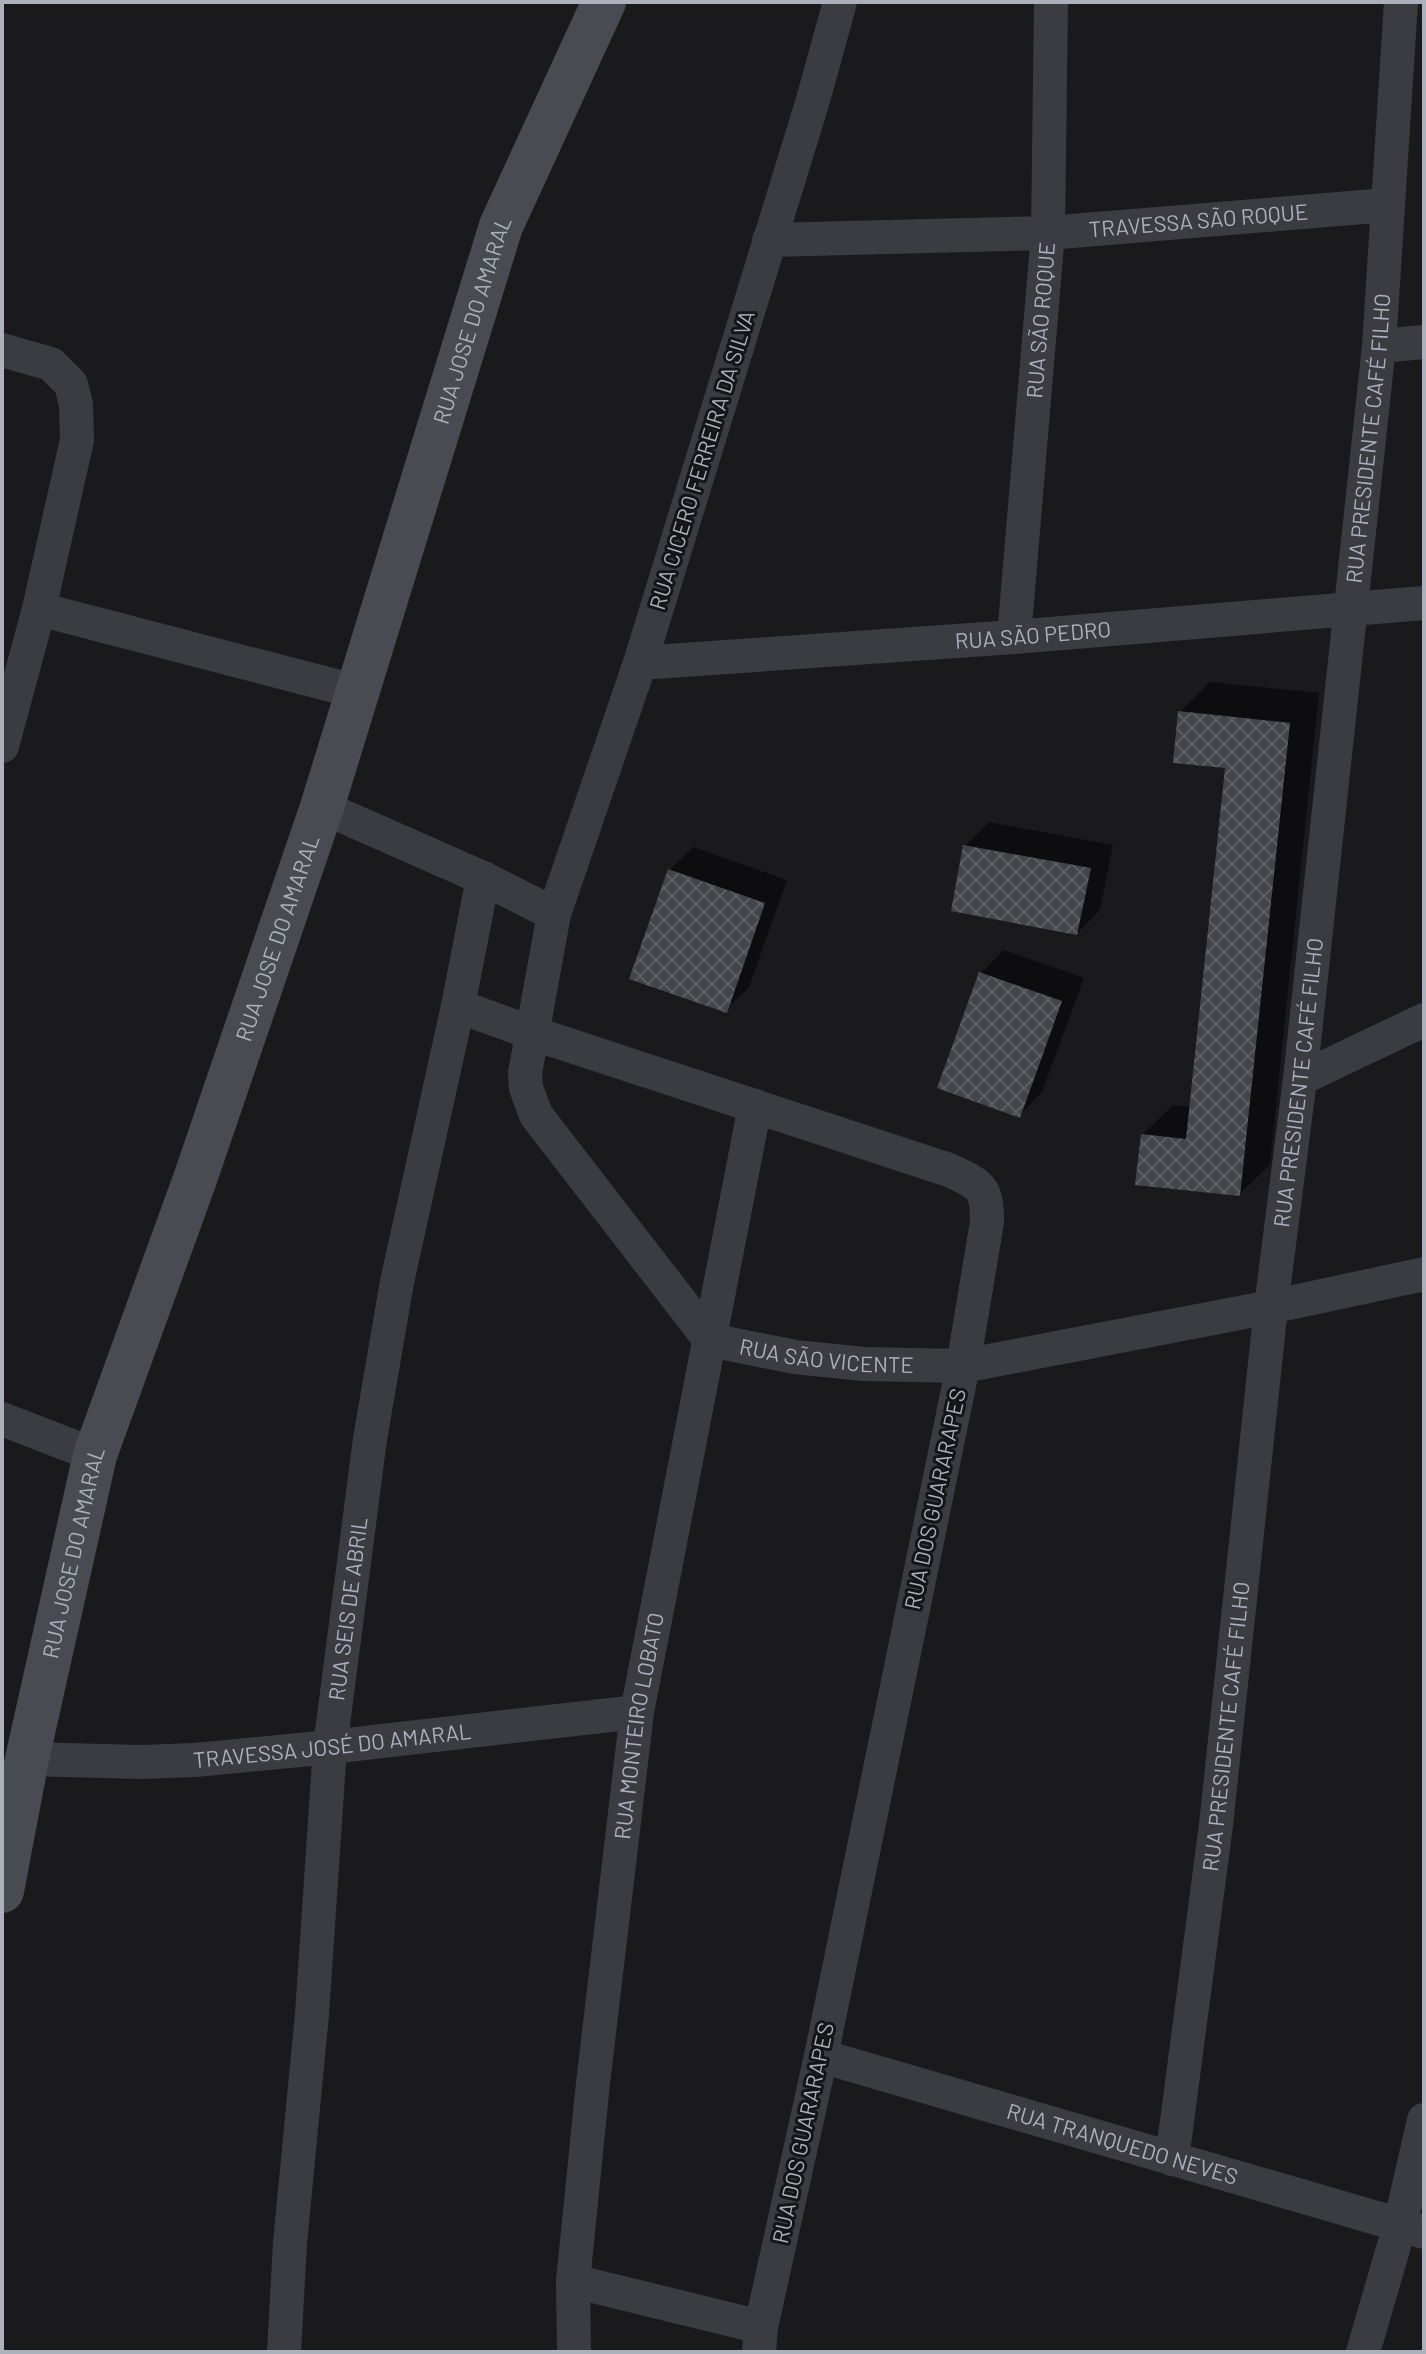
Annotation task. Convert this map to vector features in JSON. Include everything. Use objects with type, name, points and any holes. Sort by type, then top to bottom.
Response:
[{"type":"street","name":"RUA JOSE DO AMARAL","points":[[2,1891],[27,1759],[95,1455],[195,1179],[322,807],[501,226],[604,2]]},
{"type":"street","name":"RUA CICERO FERREIRA DA SILVA","points":[[554,914],[640,663],[813,100],[840,2]]},
{"type":"street","name":"RUA SÃO ROQUE","points":[[1014,637],[1048,233],[1051,2]]},
{"type":"street","name":"RUA PRESIDENTE CAFÉ FILHO","points":[[1172,2159],[1216,1825],[1379,346],[1401,2]]},
{"type":"street","name":"TRAVESSA SÃO ROQUE","points":[[769,240],[1048,233],[1387,205]]},
{"type":"street","points":[[1379,346],[1424,342]]},
{"type":"street","points":[[2,350],[51,364],[71,384],[76,405],[77,440],[39,609],[2,746]]},
{"type":"street","name":"RUA SÃO PEDRO","points":[[640,663],[1014,637],[1424,603]]},
{"type":"street","points":[[39,609],[358,692]]},
{"type":"street","points":[[322,807],[483,878],[554,914]]},
{"type":"street","name":"RUA SEIS DE ABRIL","points":[[284,2352],[330,1747],[370,1439],[397,1282],[483,878]]},
{"type":"street","name":"RUA SÃO VICENTE","points":[[554,914],[525,1073],[526,1088],[536,1115],[710,1340],[795,1357],[864,1364],[963,1366],[1271,1307],[1424,1274]]},
{"type":"street","name":"RUA DOS GUARARAPES","points":[[458,1006],[949,1170],[975,1182],[987,1201],[987,1222],[963,1366],[760,2339]]},
{"type":"street","points":[[1300,1079],[1424,1020]]},
{"type":"street","name":"RUA MONTEIRO LOBATO","points":[[574,2352],[573,2281],[637,1712],[755,1106]]},
{"type":"street","points":[[2,1419],[95,1455]]},
{"type":"street","name":"TRAVESSA JOSÉ DO AMARAL","points":[[27,1759],[195,1760],[637,1712]]},
{"type":"street","name":"RUA TRANQUEDO NEVES","points":[[821,2056],[1412,2229]]},
{"type":"street","points":[[1363,2352],[1412,2229],[1424,2120]]},
{"type":"street","points":[[573,2281],[760,2339]]},
{"type":"building","points":[[1178,711],[1290,723],[1240,1196],[1135,1185],[1141,1134],[1186,1139],[1225,768],[1173,763]]},
{"type":"building","points":[[963,845],[1091,868],[1077,935],[951,911]]},
{"type":"building","points":[[668,869],[765,903],[727,1013],[629,979]]},
{"type":"building","points":[[979,972],[1062,1001],[1020,1118],[937,1088]]}]
